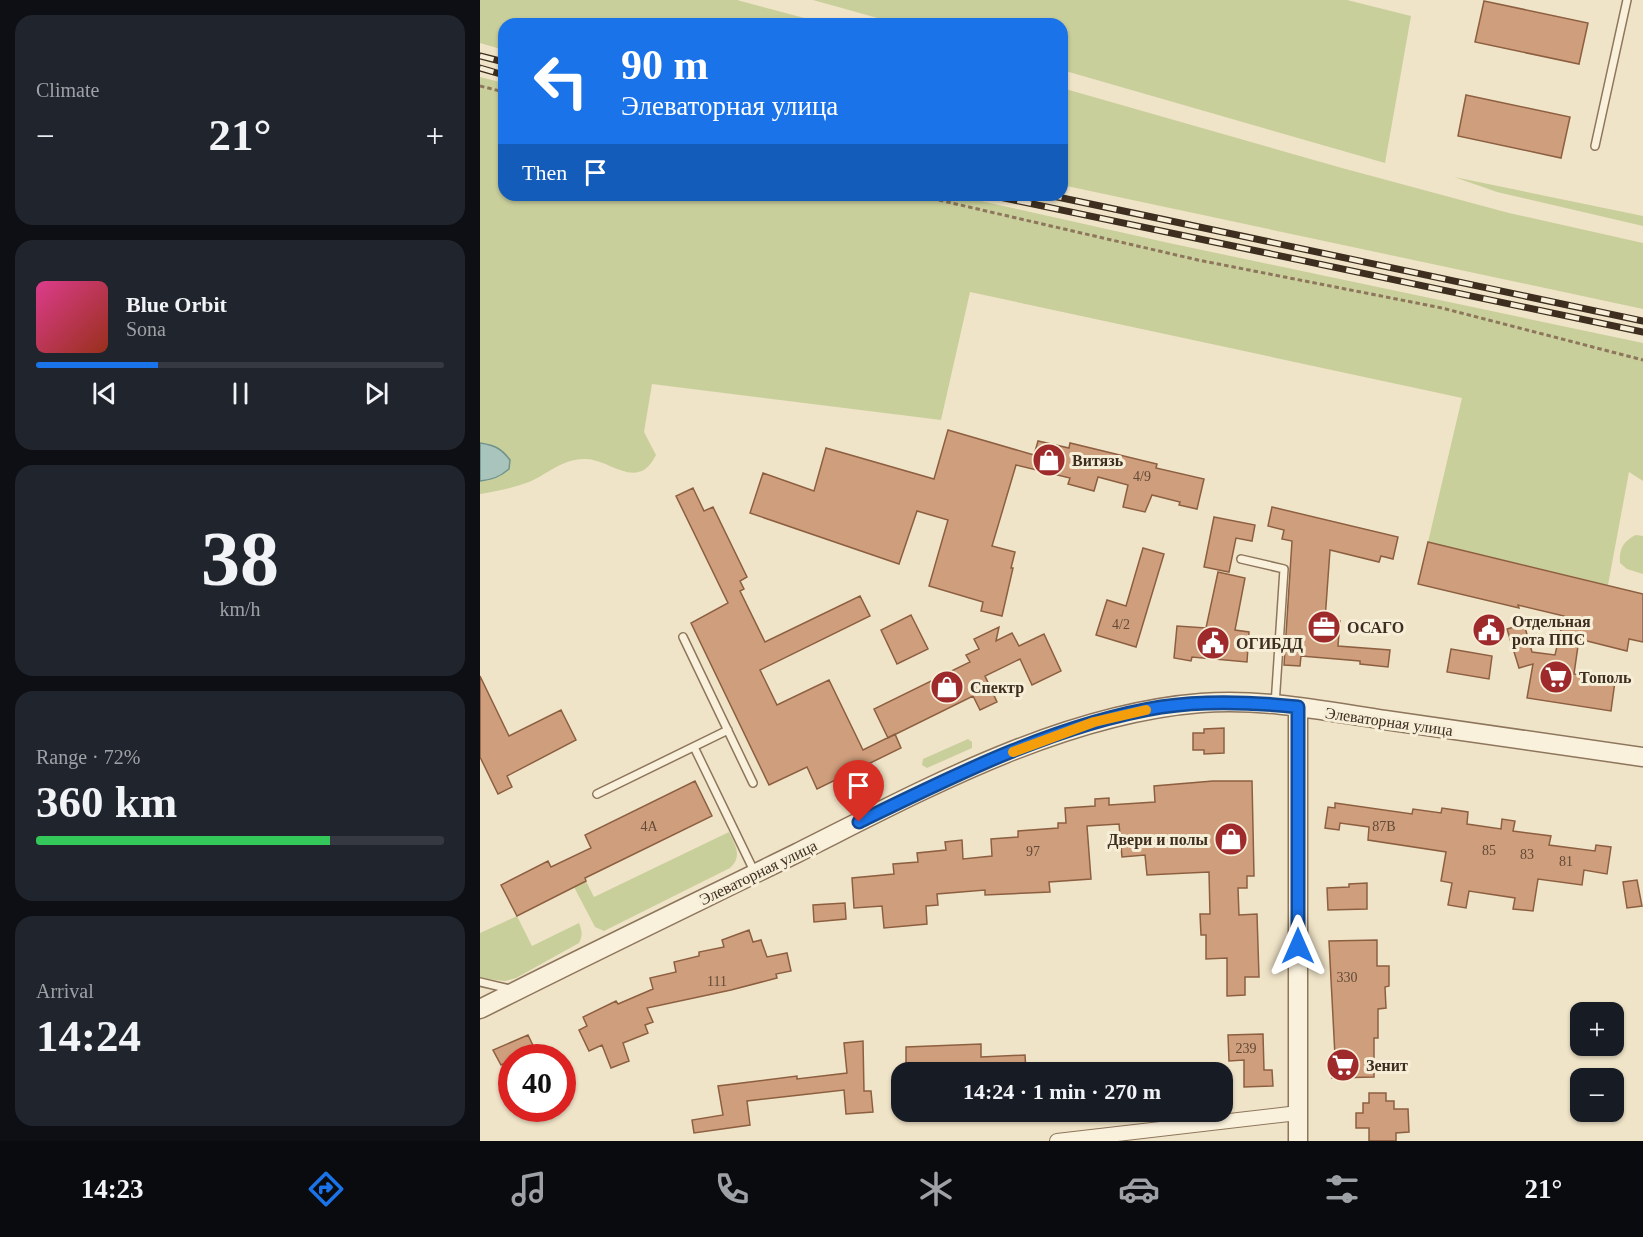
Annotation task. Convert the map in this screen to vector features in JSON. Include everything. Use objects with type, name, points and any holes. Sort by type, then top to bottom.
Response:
[{"type":"street","name":"Элеваторная улица","points":[[480,1009],[943,780],[1094,722],[1183,705],[1228,702],[1298,707],[1643,757]]},
{"type":"street","points":[[1298,707],[1298,1141]]},
{"type":"street","points":[[1057,1141],[1298,1113]]},
{"type":"lane","points":[[1595,146],[1627,0]]},
{"type":"lane","points":[[1241,559],[1284,569],[1275,705]]},
{"type":"lane","points":[[683,638],[753,783]]},
{"type":"lane","points":[[597,794],[728,730]]},
{"type":"lane","points":[[694,747],[755,873]]},
{"type":"lane","points":[[480,982],[518,990]]},
{"type":"path","points":[[480,86],[498,90]]},
{"type":"path","points":[[943,201],[1198,260],[1442,308],[1643,360]]},
{"type":"green space","points":[[480,0],[737,0],[804,18],[498,18],[498,48],[480,43]]},
{"type":"green space","points":[[813,0],[1347,0],[1411,16],[1385,163],[1068,72],[1068,18],[878,18]]},
{"type":"green space","points":[[480,77],[498,82],[498,201],[981,201],[1643,343],[1643,481],[1629,472],[1608,585],[1428,542],[1462,398],[970,292],[941,420],[652,384],[644,432],[656,455],[649,466],[640,472],[623,471],[594,460],[576,460],[562,464],[529,482],[480,494],[480,481],[491,480],[490,444],[480,443]]},
{"type":"green space","points":[[1068,90],[1509,213],[1643,243],[1643,309],[1068,186]]},
{"type":"green space","points":[[1454,177],[1643,216],[1643,226],[1497,192]]},
{"type":"green space","points":[[1636,535],[1643,536],[1643,574],[1627,569],[1620,563],[1623,546]]},
{"type":"green space","points":[[968,739],[972,742],[972,748],[927,768],[922,765],[923,759]]},
{"type":"green space","points":[[729,832],[737,855],[730,868],[604,931],[595,927],[574,887],[586,881],[594,897]]},
{"type":"green space","points":[[517,916],[532,946],[579,923],[582,933],[579,943],[516,978],[505,981],[480,978],[480,933]]},
{"type":"water","points":[[480,443],[500,450],[510,460],[509,469],[496,478],[480,481]]},
{"type":"building","points":[[1484,1],[1588,23],[1579,64],[1475,42]]},
{"type":"building","points":[[1466,95],[1570,117],[1561,158],[1458,136]]},
{"type":"building","points":[[948,430],[1034,455],[1038,441],[1069,448],[1070,443],[1157,464],[1156,468],[1204,479],[1197,509],[1152,495],[1145,512],[1123,507],[1128,485],[1098,477],[1094,491],[1068,484],[1070,478],[1016,465],[992,546],[1015,552],[1002,616],[981,611],[983,602],[929,586],[948,520],[917,511],[899,564],[750,513],[763,473],[814,491],[826,448],[934,479]]},
{"type":"building","points":[[693,488],[704,511],[713,507],[747,577],[740,581],[744,589],[740,591],[765,642],[860,596],[870,616],[760,670],[777,705],[829,680],[863,750],[895,734],[901,748],[817,789],[807,767],[769,785],[691,623],[728,603],[676,496]]},
{"type":"building","points":[[1272,507],[1398,537],[1393,559],[1381,556],[1379,562],[1330,550],[1325,620],[1340,621],[1338,646],[1390,650],[1388,667],[1360,664],[1360,661],[1301,656],[1300,666],[1284,665],[1292,541],[1282,539],[1284,530],[1268,526]]},
{"type":"building","points":[[1214,517],[1255,525],[1252,541],[1236,538],[1229,572],[1204,567]]},
{"type":"building","points":[[1428,542],[1643,594],[1643,642],[1629,639],[1627,651],[1579,639],[1574,674],[1615,681],[1611,711],[1527,698],[1533,664],[1519,668],[1507,629],[1524,624],[1532,652],[1555,655],[1564,616],[1518,605],[1519,608],[1418,584]]},
{"type":"building","points":[[1143,548],[1164,554],[1136,647],[1096,635],[1107,600],[1126,606]]},
{"type":"building","points":[[1218,572],[1245,578],[1235,630],[1249,632],[1247,662],[1192,657],[1191,661],[1174,658],[1177,626],[1206,628]]},
{"type":"building","points":[[911,615],[928,649],[897,664],[881,630]]},
{"type":"building","points":[[999,627],[996,641],[1012,633],[1019,646],[1044,634],[1061,671],[1032,685],[1020,659],[985,676],[997,702],[980,710],[973,696],[888,738],[874,709],[970,662],[966,655],[979,649],[974,639]]},
{"type":"building","points":[[1451,649],[1492,656],[1489,679],[1447,672]]},
{"type":"building","points":[[480,676],[509,736],[561,710],[576,740],[507,776],[512,787],[498,794],[480,757]]},
{"type":"building","points":[[1224,728],[1224,753],[1204,754],[1204,750],[1193,750],[1193,733],[1204,733],[1204,729]]},
{"type":"building","points":[[695,781],[712,816],[585,878],[586,881],[517,916],[501,885],[548,861],[551,867],[591,848],[585,835]]},
{"type":"building","points":[[1213,781],[1252,781],[1254,876],[1247,876],[1247,888],[1238,888],[1239,915],[1257,914],[1259,977],[1245,977],[1245,995],[1227,996],[1227,958],[1206,959],[1206,935],[1201,935],[1200,914],[1210,914],[1209,872],[1147,875],[1145,855],[1122,857],[1119,824],[1087,826],[1091,879],[1049,882],[1050,892],[985,895],[985,890],[937,894],[938,905],[926,906],[927,924],[884,928],[882,906],[854,908],[852,878],[894,874],[893,864],[918,862],[917,853],[946,850],[945,842],[962,840],[963,859],[992,856],[991,839],[1018,837],[1018,831],[1058,828],[1058,823],[1066,823],[1065,808],[1095,806],[1095,799],[1109,798],[1109,805],[1155,802],[1154,786]]},
{"type":"building","points":[[1335,803],[1412,814],[1413,809],[1441,813],[1442,808],[1468,812],[1467,824],[1501,829],[1502,819],[1515,821],[1513,831],[1551,836],[1549,845],[1595,851],[1596,845],[1611,847],[1607,874],[1584,870],[1582,885],[1538,879],[1533,911],[1513,909],[1515,898],[1469,891],[1466,908],[1448,905],[1452,883],[1441,881],[1446,852],[1368,840],[1369,827],[1340,823],[1339,830],[1325,828],[1328,807],[1335,808]]},
{"type":"building","points":[[1637,880],[1642,906],[1627,908],[1623,882]]},
{"type":"building","points":[[1367,883],[1367,909],[1328,910],[1327,888]]},
{"type":"building","points":[[845,903],[846,919],[814,922],[813,905]]},
{"type":"building","points":[[749,930],[753,942],[761,940],[767,957],[787,953],[791,971],[776,974],[777,978],[731,990],[647,1008],[653,1022],[645,1025],[648,1033],[623,1043],[629,1061],[611,1068],[602,1045],[589,1051],[579,1030],[587,1026],[583,1017],[616,1001],[618,1004],[653,989],[650,978],[676,972],[674,962],[699,956],[699,952],[724,947],[722,940]]},
{"type":"building","points":[[1377,940],[1377,966],[1389,966],[1389,986],[1385,987],[1386,1008],[1378,1009],[1378,1038],[1374,1038],[1374,1077],[1332,1078],[1332,1056],[1335,1056],[1329,941]]},
{"type":"building","points":[[1263,1034],[1264,1070],[1272,1070],[1273,1086],[1244,1087],[1244,1060],[1229,1061],[1228,1035]]},
{"type":"building","points":[[528,1035],[532,1044],[507,1044]]},
{"type":"building","points":[[863,1041],[864,1091],[871,1091],[873,1112],[846,1114],[844,1090],[747,1101],[750,1125],[694,1133],[692,1120],[723,1115],[718,1086],[797,1076],[797,1079],[847,1073],[844,1043]]},
{"type":"building","points":[[981,1044],[981,1057],[1025,1055],[1025,1062],[906,1062],[906,1047]]},
{"type":"building","points":[[498,1048],[498,1059],[493,1050]]},
{"type":"building","points":[[1369,1093],[1386,1093],[1386,1101],[1394,1101],[1394,1109],[1408,1109],[1409,1132],[1396,1133],[1396,1141],[1369,1141],[1369,1128],[1356,1128],[1356,1113],[1363,1113],[1363,1103],[1369,1103]]},
{"type":"railway","points":[[480,56],[498,60]]},
{"type":"railway","points":[[480,68],[498,73]]},
{"type":"railway","points":[[1068,199],[1643,321]]},
{"type":"railway","points":[[1019,201],[1643,332]]},
{"type":"slow traffic","points":[[1013,752],[1094,722],[1146,710]]},
{"type":"place","name":"Витязь","points":[[1049,460]]},
{"type":"place","name":"ОСАГО","points":[[1324,627]]},
{"type":"place","name":"Отдельная рота ППС","points":[[1489,630]]},
{"type":"place","name":"ОГИБДД","points":[[1213,643]]},
{"type":"place","name":"Тополь","points":[[1556,677]]},
{"type":"place","name":"Спектр","points":[[947,687]]},
{"type":"place","name":"Двери и полы","points":[[1231,839]]},
{"type":"place","name":"Зенит","points":[[1343,1065]]},
{"type":"route","points":[[859,822],[943,780],[1094,722],[1161,707],[1203,703],[1252,703],[1298,707],[1298,946]]}]
